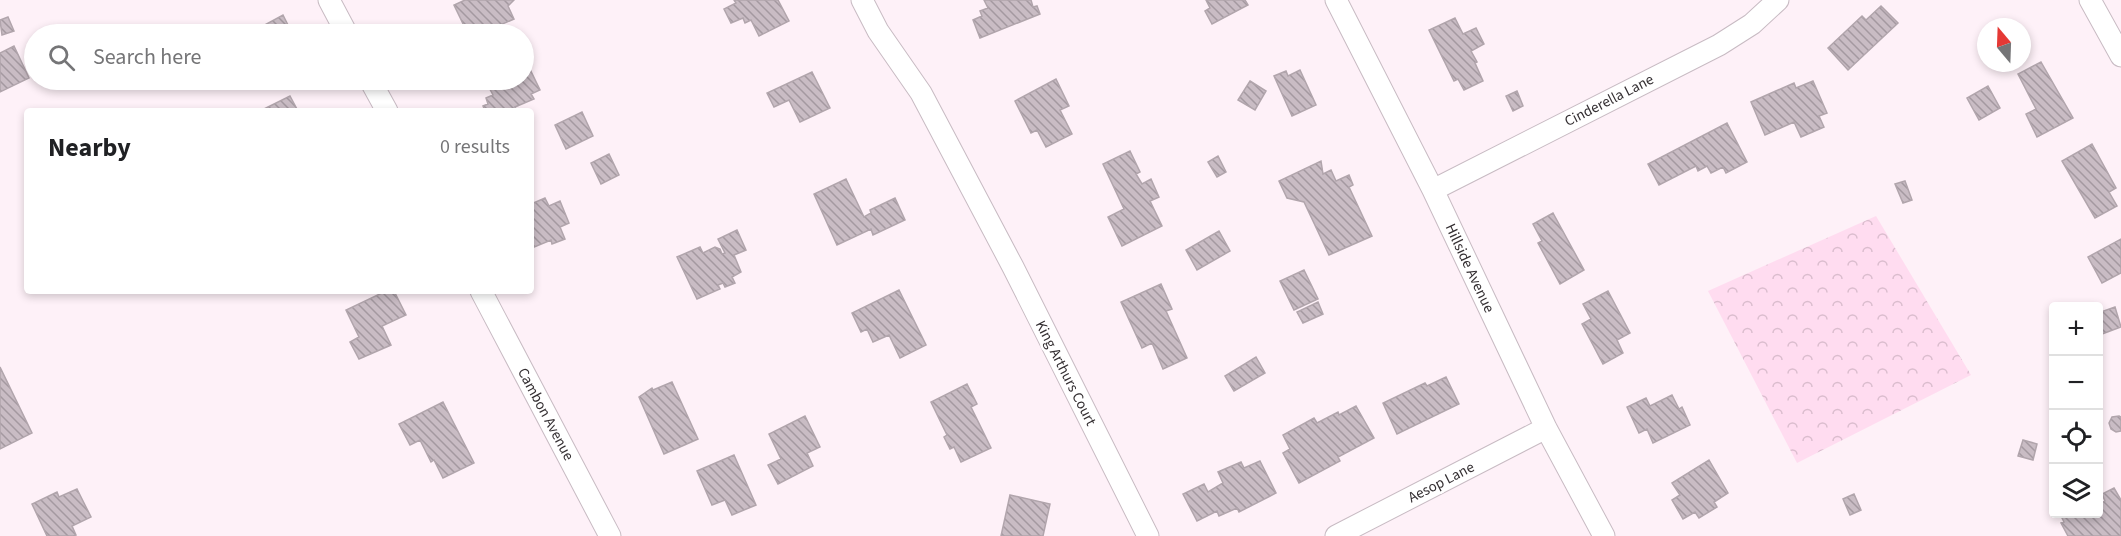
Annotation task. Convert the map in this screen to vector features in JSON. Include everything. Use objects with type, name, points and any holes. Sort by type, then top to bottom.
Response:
[{"type":"street","points":[[329,0],[342,24]]},
{"type":"street","name":"King Arthurs Court","points":[[862,0],[878,31],[921,93],[1013,267],[1148,536]]},
{"type":"street","name":"Hillside Avenue","points":[[1336,0],[1433,190],[1546,428],[1604,536]]},
{"type":"street","name":"Cinderella Lane","points":[[1433,190],[1719,45],[1752,24],[1778,0]]},
{"type":"street","points":[[2090,0],[2121,56]]},
{"type":"street","points":[[375,90],[385,108]]},
{"type":"street","name":"Cambon Avenue","points":[[483,294],[610,536]]},
{"type":"street","name":"Aesop Lane","points":[[1336,536],[1546,428]]},
{"type":"green space","points":[[1876,216],[1971,375],[1797,463],[1708,291]]},
{"type":"building","points":[[465,0],[514,0],[508,6],[514,19],[502,24],[463,24],[454,5]]},
{"type":"building","points":[[734,0],[778,0],[789,21],[759,36],[751,20],[745,23],[743,18],[731,23],[724,9],[736,3]]},
{"type":"building","points":[[984,0],[1031,0],[1033,7],[1037,6],[1040,14],[980,38],[973,20],[982,16],[980,11],[988,8]]},
{"type":"building","points":[[1206,0],[1245,0],[1248,5],[1212,24],[1205,11],[1210,8]]},
{"type":"building","points":[[1881,6],[1898,23],[1848,70],[1828,48],[1862,16],[1866,20]]},
{"type":"building","points":[[283,15],[288,24],[266,24]]},
{"type":"building","points":[[8,17],[14,31],[2,35],[0,20]]},
{"type":"building","points":[[1455,18],[1463,34],[1476,28],[1484,44],[1471,51],[1483,81],[1464,90],[1458,79],[1454,81],[1429,30]]},
{"type":"building","points":[[14,46],[24,67],[24,80],[0,92],[0,53]]},
{"type":"building","points":[[2041,62],[2073,118],[2037,137],[2026,114],[2036,109],[2018,74],[2031,72],[2031,67]]},
{"type":"building","points":[[1300,70],[1316,105],[1292,116],[1274,76],[1286,71],[1288,76]]},
{"type":"building","points":[[812,72],[830,108],[800,122],[789,100],[774,107],[767,93]]},
{"type":"building","points":[[534,78],[540,90],[531,94],[534,99],[516,108],[484,108],[483,106],[488,104],[486,98],[493,95],[490,90],[534,90]]},
{"type":"building","points":[[1056,79],[1069,106],[1060,110],[1072,134],[1046,147],[1037,130],[1031,133],[1015,101]]},
{"type":"building","points":[[1250,81],[1266,91],[1255,110],[1238,100]]},
{"type":"building","points":[[1813,81],[1827,113],[1819,116],[1824,127],[1801,137],[1794,122],[1765,135],[1751,102],[1794,83],[1796,88]]},
{"type":"building","points":[[1988,86],[2000,108],[1979,120],[1967,98]]},
{"type":"building","points":[[1517,91],[1523,106],[1513,111],[1506,96]]},
{"type":"building","points":[[290,96],[296,108],[266,108]]},
{"type":"building","points":[[582,112],[593,136],[566,149],[555,125]]},
{"type":"building","points":[[1727,123],[1747,162],[1726,173],[1723,167],[1711,173],[1707,166],[1698,171],[1696,166],[1659,185],[1648,164]]},
{"type":"building","points":[[2092,144],[2116,188],[2109,192],[2117,206],[2095,218],[2062,161]]},
{"type":"building","points":[[1130,151],[1140,172],[1136,174],[1142,184],[1151,179],[1159,197],[1150,201],[1162,226],[1122,246],[1108,217],[1124,209],[1103,164]]},
{"type":"building","points":[[609,154],[619,175],[601,184],[591,163]]},
{"type":"building","points":[[1218,156],[1226,172],[1217,177],[1208,162]]},
{"type":"building","points":[[1321,161],[1323,174],[1331,170],[1336,181],[1349,175],[1353,185],[1349,187],[1372,236],[1329,255],[1304,202],[1287,198],[1279,181]]},
{"type":"building","points":[[846,179],[864,217],[871,213],[870,210],[895,198],[905,220],[873,235],[871,229],[837,245],[814,194]]},
{"type":"building","points":[[1905,181],[1912,200],[1903,203],[1895,184]]},
{"type":"building","points":[[545,198],[549,206],[560,201],[569,223],[560,227],[565,239],[552,244],[551,240],[534,247],[534,203]]},
{"type":"building","points":[[1553,213],[1584,270],[1560,284],[1538,243],[1542,241],[1533,224]]},
{"type":"building","points":[[737,230],[746,250],[734,255],[741,272],[732,277],[735,283],[725,287],[723,283],[718,285],[720,289],[697,299],[677,257],[700,247],[703,253],[715,247],[720,249],[722,254],[725,253],[718,239]]},
{"type":"building","points":[[1219,231],[1230,251],[1197,270],[1186,250]]},
{"type":"building","points":[[2121,239],[2121,273],[2102,283],[2088,257]]},
{"type":"building","points":[[1304,270],[1318,299],[1294,310],[1280,281]]},
{"type":"building","points":[[1161,284],[1172,309],[1166,311],[1187,358],[1163,369],[1152,343],[1142,348],[1121,302]]},
{"type":"building","points":[[899,290],[926,345],[900,358],[889,335],[873,342],[867,329],[861,332],[852,313]]},
{"type":"building","points":[[1608,291],[1630,333],[1617,340],[1623,353],[1603,364],[1582,324],[1591,319],[1583,304]]},
{"type":"building","points":[[380,294],[396,294],[406,315],[382,326],[391,345],[359,359],[350,342],[359,337],[346,310]]},
{"type":"building","points":[[1318,302],[1323,314],[1303,323],[1297,312]]},
{"type":"building","points":[[2115,307],[2121,327],[2103,334],[2103,311]]},
{"type":"building","points":[[1256,357],[1265,373],[1234,391],[1225,376]]},
{"type":"building","points":[[0,367],[32,433],[0,449]]},
{"type":"building","points":[[1446,377],[1459,404],[1397,434],[1383,403],[1425,383],[1427,386]]},
{"type":"building","points":[[672,382],[698,439],[664,454],[639,397],[652,388],[653,390]]},
{"type":"building","points":[[967,384],[977,404],[971,407],[991,448],[961,462],[954,447],[950,449],[944,437],[947,435],[931,402]]},
{"type":"building","points":[[1672,395],[1679,409],[1682,407],[1690,425],[1653,443],[1647,429],[1639,433],[1627,407],[1646,398],[1650,406]]},
{"type":"building","points":[[443,402],[474,463],[443,478],[434,460],[431,462],[420,440],[410,445],[399,424]]},
{"type":"building","points":[[1356,406],[1374,438],[1338,457],[1340,461],[1299,483],[1283,453],[1290,449],[1283,435],[1314,418],[1317,423]]},
{"type":"building","points":[[805,416],[820,447],[807,453],[813,466],[778,484],[768,465],[781,459],[769,434]]},
{"type":"building","points":[[2112,417],[2121,417],[2121,431],[2116,432],[2111,429],[2109,423]]},
{"type":"building","points":[[2023,440],[2037,444],[2033,460],[2018,456]]},
{"type":"building","points":[[734,455],[756,505],[732,515],[725,500],[712,505],[697,471]]},
{"type":"building","points":[[1709,460],[1728,493],[1714,502],[1717,507],[1699,518],[1695,512],[1683,519],[1672,500],[1680,495],[1672,483]]},
{"type":"building","points":[[1260,461],[1276,493],[1239,512],[1237,508],[1219,516],[1217,511],[1197,521],[1183,494],[1204,484],[1208,492],[1223,483],[1218,472],[1241,462],[1244,468]]},
{"type":"building","points":[[2114,488],[2121,500],[2121,536],[2068,536],[2061,523],[2064,522],[2062,518],[2103,518],[2103,502],[2105,501],[2103,494]]},
{"type":"building","points":[[77,489],[91,517],[72,526],[76,535],[47,536],[32,504],[57,492],[59,497]]},
{"type":"building","points":[[1854,494],[1861,510],[1850,515],[1843,499]]},
{"type":"building","points":[[1010,495],[1050,504],[1043,536],[1001,536]]}]
